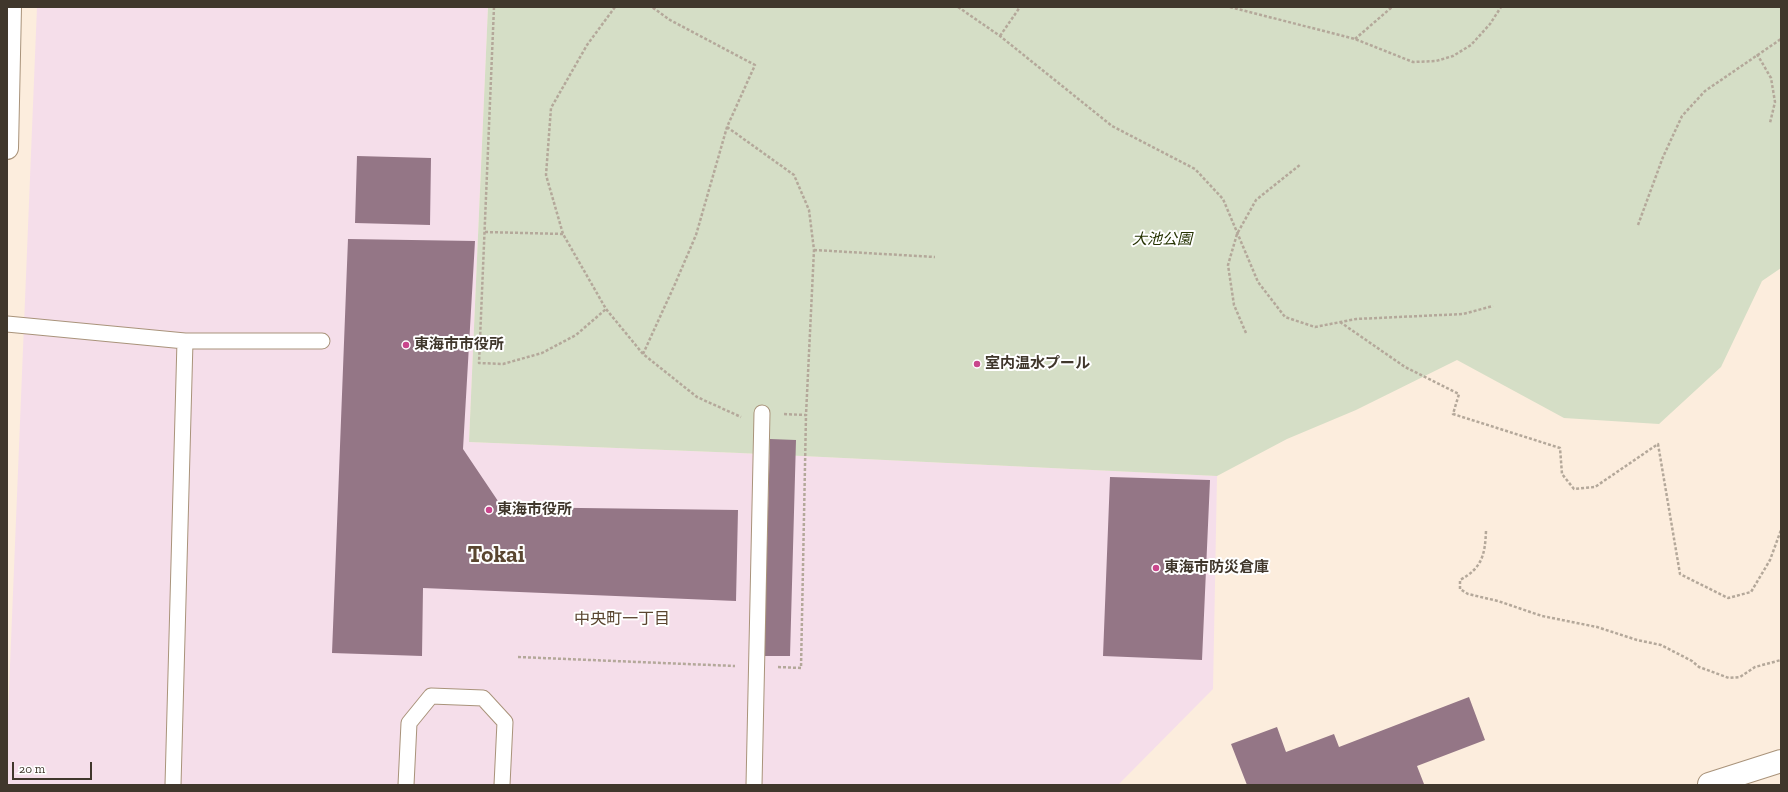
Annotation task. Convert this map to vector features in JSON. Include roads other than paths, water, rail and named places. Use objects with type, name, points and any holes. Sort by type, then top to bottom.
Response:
[{"type":"street","points":[[7,148],[10,7]]},
{"type":"street","points":[[1709,784],[1781,760]]},
{"type":"lane","points":[[7,324],[185,341],[322,341]]},
{"type":"lane","points":[[173,785],[185,341]]},
{"type":"lane","points":[[754,785],[762,420]]},
{"type":"lane","points":[[406,785],[409,723],[431,696],[483,698],[505,722],[502,785]]},
{"type":"place","name":"東海市市役所","points":[[406,345]]},
{"type":"place","name":"室内温水プール","points":[[977,364]]},
{"type":"place","name":"東海市役所","points":[[489,510]]},
{"type":"place","name":"東海市防災倉庫","points":[[1156,568]]},
{"type":"district","name":"Tokai","points":[[496,555]]},
{"type":"district","name":"中央町一丁目","points":[[622,619]]},
{"type":"park label","name":"大池公園","points":[[1162,240]]}]
